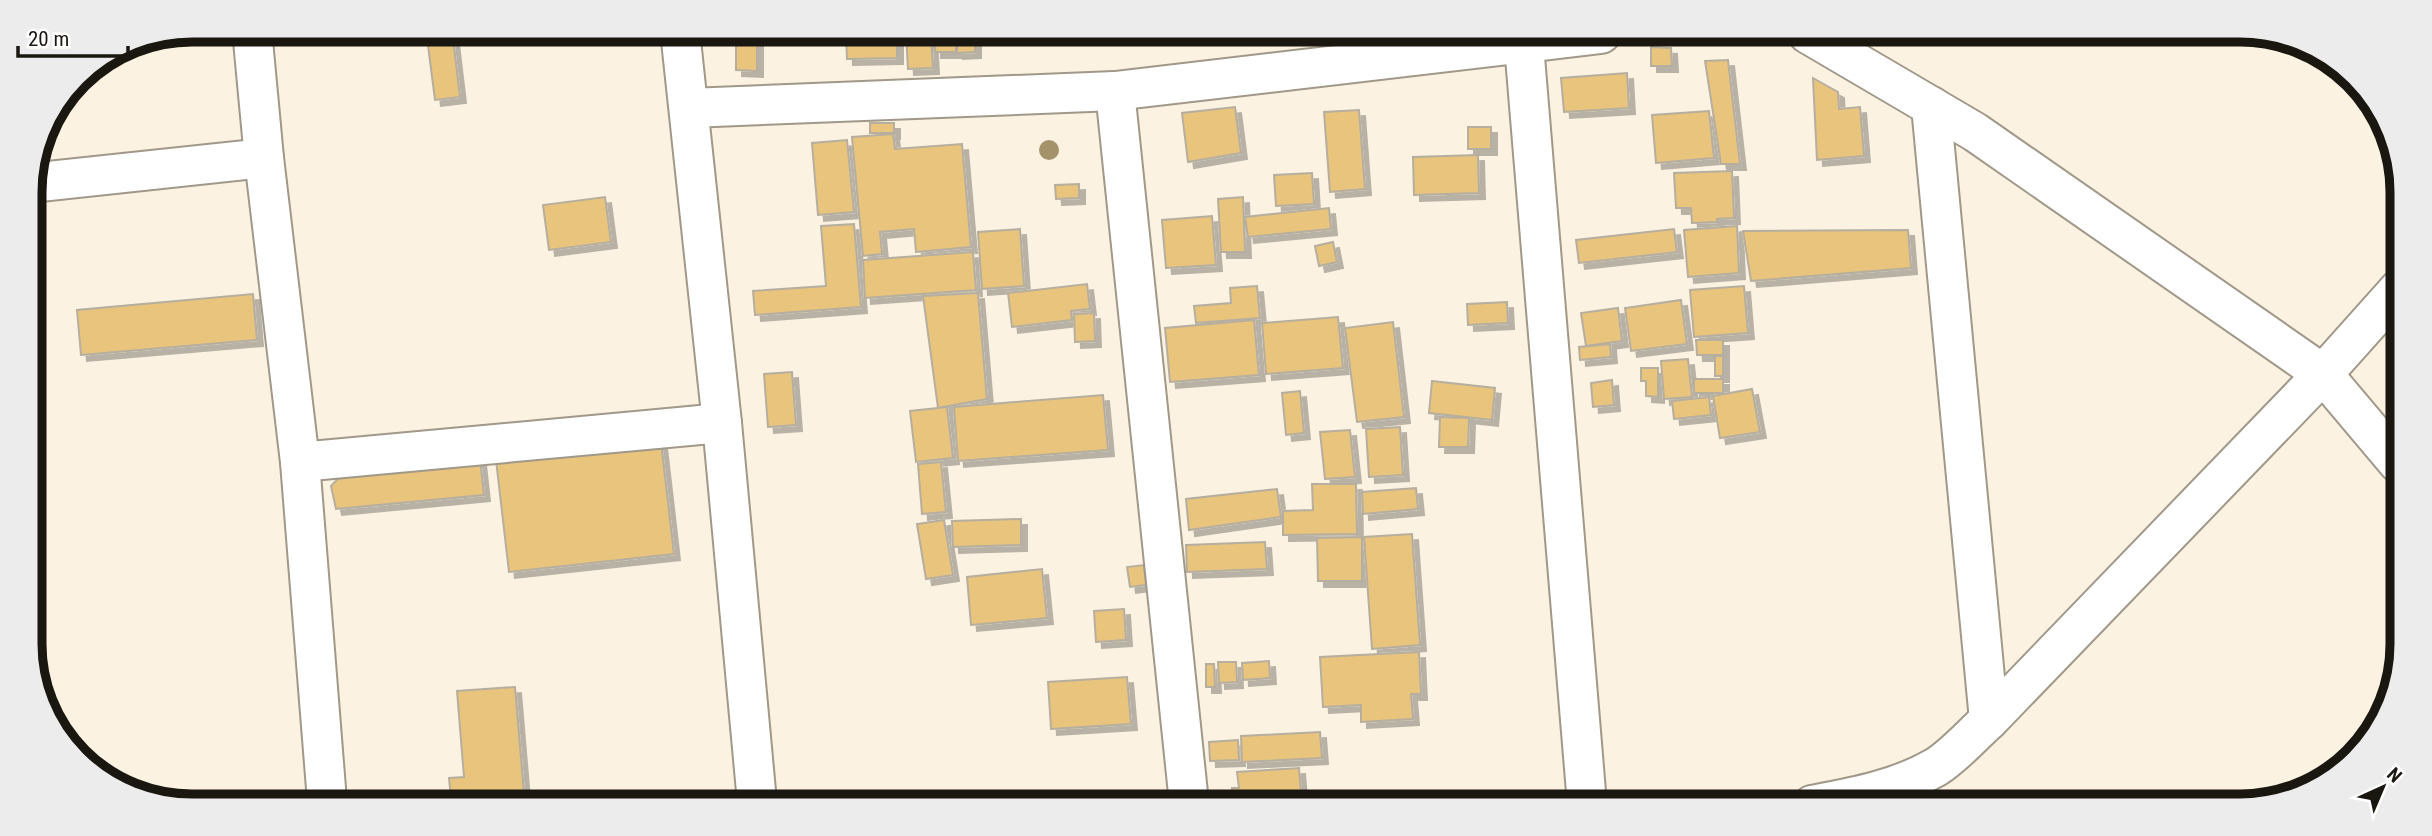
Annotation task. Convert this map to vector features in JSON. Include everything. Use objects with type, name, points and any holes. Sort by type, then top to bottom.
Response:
[{"type":"street","points":[[253,42],[300,462],[326,794]]},
{"type":"street","points":[[681,42],[722,423],[756,794]]},
{"type":"street","points":[[690,108],[1115,91],[1485,42]]},
{"type":"street","points":[[1523,42],[1586,794]]},
{"type":"street","points":[[1822,42],[1975,132],[2323,374],[2390,454]]},
{"type":"street","points":[[1115,91],[1187,794]]},
{"type":"street","points":[[1931,106],[1989,720]]},
{"type":"street","points":[[42,182],[264,158]]},
{"type":"street","points":[[1865,794],[1906,781],[1937,766],[1989,720],[2323,374],[2390,299]]},
{"type":"street","points":[[300,462],[722,423]]},
{"type":"building","points":[[428,42],[453,42],[460,97],[435,100]]},
{"type":"building","points":[[736,42],[757,42],[757,71],[736,70]]},
{"type":"building","points":[[846,42],[897,42],[897,58],[847,59]]},
{"type":"building","points":[[906,42],[932,42],[933,68],[908,69]]},
{"type":"building","points":[[935,42],[956,42],[956,52],[935,52]]},
{"type":"building","points":[[957,42],[975,42],[975,52],[957,53]]},
{"type":"building","points":[[1651,47],[1671,48],[1672,66],[1651,66]]},
{"type":"building","points":[[1728,60],[1740,164],[1721,164],[1705,61]]},
{"type":"building","points":[[1627,73],[1629,108],[1564,112],[1561,78]]},
{"type":"building","points":[[1813,78],[1838,92],[1839,109],[1860,107],[1864,156],[1817,160]]},
{"type":"building","points":[[1235,107],[1241,153],[1188,162],[1182,113]]},
{"type":"building","points":[[1359,110],[1365,189],[1330,192],[1324,112]]},
{"type":"building","points":[[1709,111],[1714,158],[1656,163],[1652,115]]},
{"type":"building","points":[[870,123],[894,123],[894,133],[870,133]]},
{"type":"building","points":[[1468,127],[1491,127],[1491,149],[1468,149]]},
{"type":"building","points":[[893,134],[895,149],[962,144],[971,247],[916,252],[914,229],[880,232],[882,254],[863,256],[852,137]]},
{"type":"building","points":[[847,140],[854,212],[818,215],[812,143]]},
{"type":"building","points":[[1478,155],[1479,193],[1414,195],[1413,157]]},
{"type":"building","points":[[1732,171],[1734,218],[1692,223],[1691,208],[1676,208],[1674,173]]},
{"type":"building","points":[[1312,173],[1314,204],[1276,206],[1274,175]]},
{"type":"building","points":[[1079,184],[1079,198],[1056,199],[1055,185]]},
{"type":"building","points":[[605,197],[611,242],[549,250],[543,205]]},
{"type":"building","points":[[1243,197],[1245,252],[1221,252],[1218,199]]},
{"type":"building","points":[[1329,208],[1331,229],[1248,237],[1245,217]]},
{"type":"building","points":[[1212,216],[1216,265],[1166,268],[1162,220]]},
{"type":"building","points":[[854,224],[861,307],[755,315],[753,291],[826,286],[821,226]]},
{"type":"building","points":[[1737,226],[1739,273],[1688,277],[1684,230]]},
{"type":"building","points":[[1020,229],[1024,286],[982,289],[978,232]]},
{"type":"building","points":[[1674,229],[1677,252],[1579,263],[1576,240]]},
{"type":"building","points":[[1908,230],[1911,268],[1751,281],[1743,231]]},
{"type":"building","points":[[1333,242],[1337,262],[1319,266],[1315,246]]},
{"type":"building","points":[[973,252],[976,290],[865,298],[863,260]]},
{"type":"building","points":[[1087,284],[1090,309],[1071,311],[1072,320],[1012,327],[1008,293]]},
{"type":"building","points":[[1257,286],[1260,318],[1196,323],[1194,306],[1231,303],[1230,288]]},
{"type":"building","points":[[1744,286],[1748,333],[1694,337],[1690,290]]},
{"type":"building","points":[[978,293],[987,399],[938,408],[923,296]]},
{"type":"building","points":[[253,294],[257,340],[81,355],[77,310]]},
{"type":"building","points":[[1681,300],[1687,344],[1631,351],[1625,308]]},
{"type":"building","points":[[1507,302],[1508,323],[1468,325],[1467,304]]},
{"type":"building","points":[[1618,308],[1622,341],[1586,346],[1581,313]]},
{"type":"building","points":[[1094,313],[1095,341],[1075,342],[1074,314]]},
{"type":"building","points":[[1338,317],[1343,368],[1266,374],[1262,323]]},
{"type":"building","points":[[1254,320],[1259,375],[1170,382],[1165,328]]},
{"type":"building","points":[[1393,322],[1404,417],[1357,422],[1345,328]]},
{"type":"building","points":[[1696,340],[1723,340],[1723,355],[1697,355]]},
{"type":"building","points":[[1610,344],[1611,357],[1580,360],[1579,347]]},
{"type":"building","points":[[1715,356],[1723,356],[1723,376],[1715,376]]},
{"type":"building","points":[[1688,359],[1692,397],[1664,399],[1661,361]]},
{"type":"building","points":[[1641,368],[1658,368],[1658,397],[1646,396],[1646,381],[1641,381]]},
{"type":"building","points":[[792,372],[796,425],[768,427],[764,374]]},
{"type":"building","points":[[1694,379],[1723,379],[1723,393],[1694,393]]},
{"type":"building","points":[[1612,380],[1614,405],[1593,407],[1591,383]]},
{"type":"building","points":[[1432,381],[1495,388],[1492,420],[1429,413]]},
{"type":"building","points":[[1752,389],[1760,432],[1720,438],[1713,396]]},
{"type":"building","points":[[1300,391],[1304,433],[1286,435],[1282,393]]},
{"type":"building","points":[[1103,395],[1108,450],[958,461],[954,407]]},
{"type":"building","points":[[1709,397],[1711,415],[1674,419],[1672,401]]},
{"type":"building","points":[[947,407],[953,458],[916,462],[910,411]]},
{"type":"building","points":[[1440,417],[1469,418],[1468,447],[1439,447]]},
{"type":"building","points":[[1400,427],[1403,475],[1369,477],[1366,429]]},
{"type":"building","points":[[1350,430],[1355,477],[1325,479],[1320,432]]},
{"type":"building","points":[[661,442],[674,554],[509,572],[496,460]]},
{"type":"building","points":[[480,459],[484,495],[336,509],[331,486],[345,471]]},
{"type":"building","points":[[941,462],[946,512],[922,514],[918,464]]},
{"type":"building","points":[[1312,484],[1356,484],[1357,534],[1283,535],[1283,511],[1313,510]]},
{"type":"building","points":[[1416,488],[1418,509],[1363,514],[1362,492]]},
{"type":"building","points":[[1277,489],[1281,517],[1189,530],[1186,499]]},
{"type":"building","points":[[1021,519],[1021,545],[953,547],[952,521]]},
{"type":"building","points":[[944,520],[953,575],[926,579],[917,524]]},
{"type":"building","points":[[1412,534],[1420,645],[1372,649],[1364,537]]},
{"type":"building","points":[[1362,537],[1362,581],[1318,581],[1317,538]]},
{"type":"building","points":[[1265,542],[1267,569],[1187,572],[1186,545]]},
{"type":"building","points":[[1144,565],[1146,585],[1130,587],[1127,567]]},
{"type":"building","points":[[1042,569],[1047,618],[971,625],[967,577]]},
{"type":"building","points":[[1124,609],[1126,640],[1096,642],[1094,611]]},
{"type":"building","points":[[1419,652],[1421,694],[1411,694],[1413,719],[1361,722],[1361,705],[1323,707],[1320,657]]},
{"type":"building","points":[[1269,661],[1270,678],[1243,680],[1242,663]]},
{"type":"building","points":[[1218,662],[1236,662],[1237,682],[1219,683]]},
{"type":"building","points":[[1206,664],[1214,664],[1215,687],[1206,687]]},
{"type":"building","points":[[1127,677],[1131,724],[1051,729],[1048,682]]},
{"type":"building","points":[[515,687],[524,793],[451,794],[449,778],[464,777],[457,691]]},
{"type":"building","points":[[1320,732],[1322,758],[1242,762],[1241,736]]},
{"type":"building","points":[[1238,740],[1239,760],[1210,761],[1209,742]]},
{"type":"building","points":[[1299,768],[1301,794],[1232,794],[1232,788],[1239,788],[1237,772]]}]
